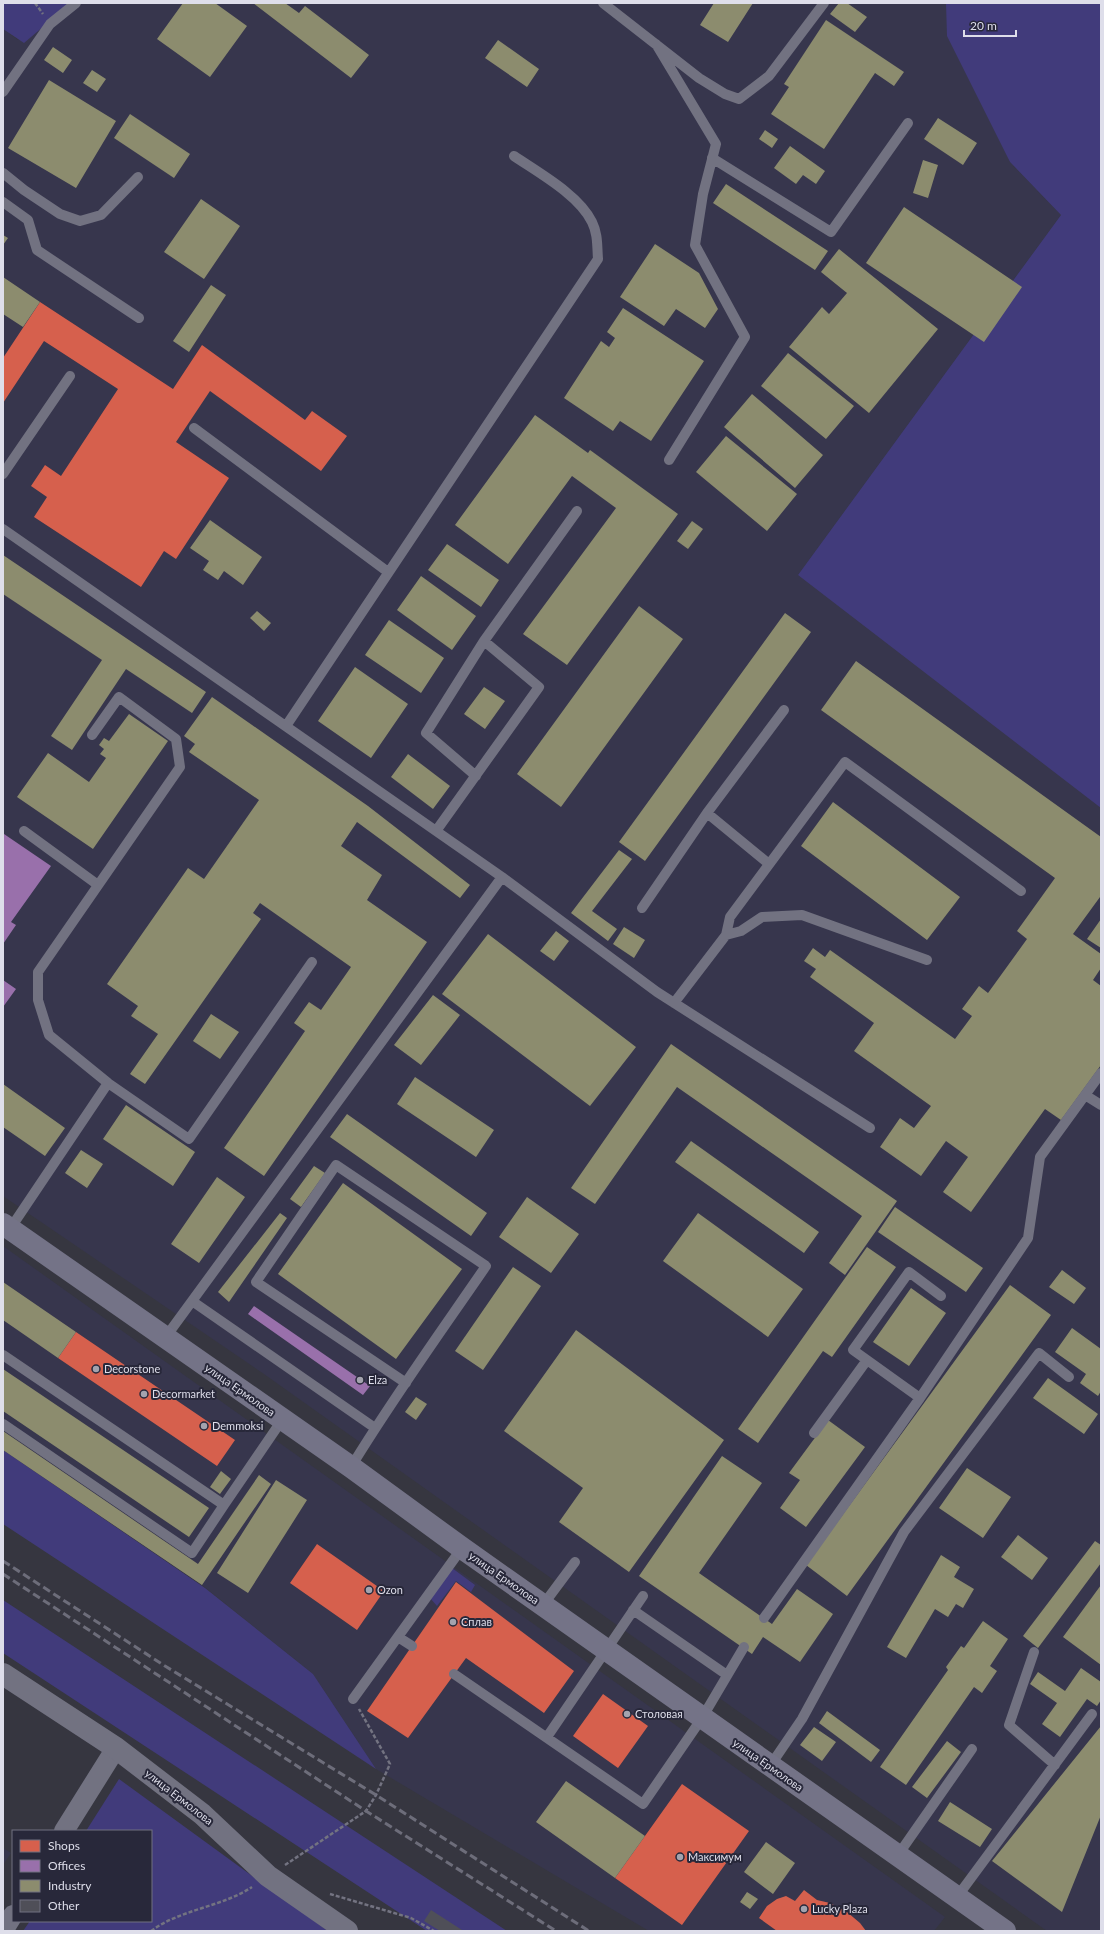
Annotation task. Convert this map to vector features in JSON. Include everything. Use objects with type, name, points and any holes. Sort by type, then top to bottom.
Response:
[{"type":"main road","name":"улица Ермолова","points":[[7,1226],[351,1467],[462,1548],[1005,1931]]},
{"type":"street","name":"улица Ермолова","points":[[3,1674],[116,1748],[202,1814],[268,1876],[347,1931]]},
{"type":"street","points":[[65,1830],[116,1748]]},
{"type":"street","points":[[3,1931],[12,1917]]},
{"type":"lane","points":[[3,92],[50,24],[76,3]]},
{"type":"lane","points":[[603,3],[699,78],[725,94],[739,99],[769,76],[824,3]]},
{"type":"lane","points":[[656,44],[716,144],[703,194],[695,245],[745,337],[669,460]]},
{"type":"lane","points":[[712,158],[831,232],[908,123]]},
{"type":"lane","points":[[286,726],[598,259],[597,236],[592,221],[577,200],[514,156]]},
{"type":"lane","points":[[3,173],[24,190],[60,214],[80,221],[101,215],[138,177]]},
{"type":"lane","points":[[3,202],[28,220],[37,250],[139,318]]},
{"type":"lane","points":[[3,474],[70,376]]},
{"type":"lane","points":[[194,428],[388,572]]},
{"type":"lane","points":[[476,776],[426,733],[484,640],[577,511]]},
{"type":"lane","points":[[3,529],[502,877],[674,1003],[870,1128]]},
{"type":"lane","points":[[436,831],[539,687],[484,640]]},
{"type":"lane","points":[[92,735],[119,697],[176,739],[180,767],[38,972],[38,1000],[49,1035],[108,1083],[189,1139],[312,962]]},
{"type":"lane","points":[[642,908],[707,812],[784,710]]},
{"type":"lane","points":[[674,1003],[726,935],[730,917],[845,762],[1021,891]]},
{"type":"lane","points":[[707,812],[769,864]]},
{"type":"lane","points":[[24,831],[98,885]]},
{"type":"lane","points":[[165,1338],[502,877]]},
{"type":"lane","points":[[726,935],[741,931],[762,916],[802,915],[927,960]]},
{"type":"lane","points":[[764,1618],[920,1398],[1028,1238],[1040,1157],[1101,1073]]},
{"type":"lane","points":[[7,1226],[108,1083]]},
{"type":"lane","points":[[1085,1096],[1101,1105]]},
{"type":"lane","points":[[351,1467],[375,1428],[406,1383],[486,1266],[336,1164],[256,1282],[406,1383]]},
{"type":"lane","points":[[920,1398],[853,1350],[909,1272],[941,1296]]},
{"type":"lane","points":[[192,1301],[375,1428]]},
{"type":"lane","points":[[770,1766],[802,1719],[904,1532],[1039,1353],[1069,1376]]},
{"type":"lane","points":[[3,1355],[224,1505]]},
{"type":"lane","points":[[814,1433],[867,1360]]},
{"type":"lane","points":[[3,1424],[192,1553],[282,1420]]},
{"type":"lane","points":[[353,1699],[462,1548]]},
{"type":"lane","points":[[543,1605],[575,1562]]},
{"type":"lane","points":[[547,1737],[644,1596]]},
{"type":"lane","points":[[633,1610],[727,1675]]},
{"type":"lane","points":[[398,1637],[412,1646]]},
{"type":"lane","points":[[454,1674],[642,1804],[702,1718],[744,1647]]},
{"type":"lane","points":[[1034,1652],[1009,1725],[1055,1765]]},
{"type":"lane","points":[[957,1897],[1092,1714]]},
{"type":"lane","points":[[898,1855],[972,1749]]},
{"type":"path","points":[[268,1876],[366,1811],[376,1795],[390,1764],[353,1699]]},
{"type":"shaded area","points":[[3,3],[71,3],[24,43],[3,29]]},
{"type":"shaded area","points":[[62,3],[947,3],[1010,162],[1061,215],[798,575],[1101,763],[1101,1931],[1047,1931],[264,1374],[3,1196],[3,29],[18,40]]},
{"type":"shaded area","points":[[946,3],[1101,3],[1101,808],[798,575],[1061,215],[1010,162],[947,36]]},
{"type":"shaded area","points":[[3,1246],[945,1917],[934,1931],[649,1931],[376,1769],[313,1674],[202,1585],[3,1450]]},
{"type":"shaded area","points":[[3,1450],[205,1588],[313,1674],[376,1769],[3,1524]]},
{"type":"shaded area","points":[[452,1568],[475,1585],[471,1592],[456,1581],[437,1606],[430,1598]]},
{"type":"shaded area","points":[[3,1600],[507,1931],[427,1931],[3,1653]]},
{"type":"shaded area","points":[[119,1779],[328,1931],[23,1931],[29,1922],[152,1922],[152,1830],[87,1830]]},
{"type":"shaded area","points":[[3,1848],[11,1853],[3,1865]]},
{"type":"building: Shops","points":[[40,302],[173,389],[202,345],[305,420],[312,411],[347,436],[321,471],[210,391],[176,442],[229,478],[176,559],[164,551],[141,587],[34,517],[47,497],[31,486],[45,465],[61,476],[118,389],[44,341],[3,403],[3,358]]},
{"type":"building: Shops","points":[[76,1332],[235,1440],[217,1466],[58,1358]]},
{"type":"building: Shops","points":[[317,1544],[384,1591],[357,1630],[290,1583]]},
{"type":"building: Shops","points":[[456,1582],[574,1671],[544,1713],[466,1658],[408,1738],[367,1711]]},
{"type":"building: Shops","points":[[603,1694],[648,1726],[618,1768],[573,1736]]},
{"type":"building: Shops","name":"Максимум","points":[[682,1784],[749,1831],[682,1925],[615,1878]]},
{"type":"building: Shops","name":"Lucky Plaza","points":[[804,1890],[817,1900],[830,1903],[847,1912],[860,1923],[866,1931],[777,1931],[759,1918],[767,1906],[777,1899],[786,1896],[795,1901]]},
{"type":"building: Offices","points":[[4,834],[51,866],[11,922],[16,925],[3,944],[3,835]]},
{"type":"building: Offices","points":[[3,980],[16,989],[3,1007]]},
{"type":"building: Offices","points":[[254,1306],[370,1386],[363,1395],[248,1314]]},
{"type":"building: Industry","points":[[183,3],[215,3],[247,26],[210,77],[157,39]]},
{"type":"building: Industry","points":[[253,3],[285,3],[299,13],[305,6],[369,55],[351,78]]},
{"type":"building: Industry","points":[[714,3],[753,3],[728,42],[700,25]]},
{"type":"building: Industry","points":[[839,3],[847,3],[867,17],[855,32],[830,14]]},
{"type":"building: Industry","points":[[826,20],[904,72],[894,86],[875,73],[824,149],[771,114],[789,87],[784,84]]},
{"type":"building: Industry","points":[[498,40],[539,69],[527,87],[485,58]]},
{"type":"building: Industry","points":[[53,47],[72,60],[63,73],[44,60]]},
{"type":"building: Industry","points":[[92,70],[106,79],[97,92],[83,83]]},
{"type":"building: Industry","points":[[49,80],[116,121],[76,188],[8,148]]},
{"type":"building: Industry","points":[[130,114],[190,154],[174,178],[114,138]]},
{"type":"building: Industry","points":[[938,118],[977,143],[963,165],[924,139]]},
{"type":"building: Industry","points":[[765,130],[778,139],[772,148],[759,139]]},
{"type":"building: Industry","points":[[790,146],[825,171],[816,184],[803,175],[796,184],[774,168]]},
{"type":"building: Industry","points":[[923,160],[938,165],[928,198],[913,193]]},
{"type":"building: Industry","points":[[726,184],[828,251],[815,270],[713,203]]},
{"type":"building: Industry","points":[[201,199],[240,226],[204,279],[164,252]]},
{"type":"building: Industry","points":[[904,207],[1022,287],[984,342],[866,263]]},
{"type":"building: Industry","points":[[3,235],[8,238],[3,245]]},
{"type":"building: Industry","points":[[655,244],[699,273],[718,309],[705,328],[676,309],[664,326],[620,297]]},
{"type":"building: Industry","points":[[839,249],[938,329],[869,413],[789,347],[822,307],[829,314],[847,293],[821,272]]},
{"type":"building: Industry","points":[[3,277],[40,302],[23,327],[3,314]]},
{"type":"building: Industry","points":[[211,285],[226,295],[189,352],[173,341]]},
{"type":"building: Industry","points":[[623,308],[704,361],[651,441],[620,421],[613,431],[564,398],[601,341],[609,347],[615,338],[607,332]]},
{"type":"building: Industry","points":[[788,353],[854,406],[826,439],[761,386]]},
{"type":"building: Industry","points":[[752,394],[823,455],[795,488],[724,427]]},
{"type":"building: Industry","points":[[535,415],[588,453],[590,450],[678,514],[567,665],[523,634],[616,508],[572,476],[508,564],[455,525]]},
{"type":"building: Industry","points":[[726,436],[797,494],[767,531],[696,472]]},
{"type":"building: Industry","points":[[210,520],[262,557],[243,585],[224,571],[218,580],[203,570],[209,561],[190,548]]},
{"type":"building: Industry","points":[[692,521],[703,529],[688,549],[677,541]]},
{"type":"building: Industry","points":[[447,544],[499,580],[481,607],[428,570]]},
{"type":"building: Industry","points":[[3,555],[206,692],[192,713],[126,669],[72,750],[51,736],[102,660],[3,594]]},
{"type":"building: Industry","points":[[421,576],[476,616],[452,650],[397,610]]},
{"type":"building: Industry","points":[[639,606],[683,639],[561,807],[517,774]]},
{"type":"building: Industry","points":[[257,611],[271,623],[264,631],[250,618]]},
{"type":"building: Industry","points":[[785,613],[811,632],[645,861],[619,842]]},
{"type":"building: Industry","points":[[389,620],[444,658],[421,693],[365,655]]},
{"type":"building: Industry","points":[[856,661],[1101,837],[1101,898],[1100,897],[1073,934],[1101,954],[1101,968],[1093,980],[1101,986],[1101,1065],[1061,1120],[1045,1109],[971,1212],[943,1192],[968,1157],[946,1141],[921,1176],[880,1147],[900,1118],[914,1128],[931,1106],[854,1051],[874,1023],[810,977],[816,969],[804,961],[813,948],[825,957],[830,950],[955,1039],[972,1016],[962,1009],[979,986],[988,993],[1027,939],[1017,931],[1055,878],[821,710]]},
{"type":"building: Industry","points":[[355,667],[408,704],[371,758],[318,721]]},
{"type":"building: Industry","points":[[484,687],[505,701],[485,729],[464,714]]},
{"type":"building: Industry","points":[[212,697],[368,806],[470,885],[460,898],[357,822],[341,846],[382,875],[367,900],[427,942],[264,1176],[224,1148],[305,1031],[294,1023],[309,1002],[321,1010],[351,967],[260,903],[253,913],[261,919],[145,1084],[130,1074],[158,1034],[131,1016],[138,1006],[107,984],[188,868],[204,879],[259,800],[189,752],[195,744],[184,736]]},
{"type":"building: Industry","points":[[129,714],[168,741],[93,849],[17,797],[48,753],[89,782],[106,758],[100,754],[104,749],[99,745],[104,738],[109,741]]},
{"type":"building: Industry","points":[[408,754],[450,786],[433,809],[391,777]]},
{"type":"building: Industry","points":[[833,802],[960,897],[927,940],[801,846]]},
{"type":"building: Industry","points":[[619,850],[632,859],[592,911],[617,929],[608,941],[571,913]]},
{"type":"building: Industry","points":[[1101,919],[1101,948],[1087,939]]},
{"type":"building: Industry","points":[[624,927],[645,940],[634,958],[613,944]]},
{"type":"building: Industry","points":[[556,931],[569,941],[554,961],[540,951]]},
{"type":"building: Industry","points":[[488,934],[636,1047],[590,1106],[442,994]]},
{"type":"building: Industry","points":[[433,995],[460,1015],[421,1065],[394,1045]]},
{"type":"building: Industry","points":[[211,1014],[239,1032],[220,1059],[193,1041]]},
{"type":"building: Industry","points":[[671,1044],[897,1201],[845,1275],[829,1263],[862,1216],[677,1087],[595,1204],[571,1188]]},
{"type":"building: Industry","points":[[415,1077],[494,1130],[476,1157],[397,1104]]},
{"type":"building: Industry","points":[[3,1084],[65,1128],[45,1156],[3,1127]]},
{"type":"building: Industry","points":[[126,1105],[195,1152],[173,1186],[103,1139]]},
{"type":"building: Industry","points":[[347,1114],[487,1213],[471,1236],[330,1137]]},
{"type":"building: Industry","points":[[691,1141],[819,1232],[804,1253],[675,1162]]},
{"type":"building: Industry","points":[[81,1150],[103,1164],[87,1188],[65,1173]]},
{"type":"building: Industry","points":[[314,1166],[325,1173],[301,1207],[290,1199]]},
{"type":"building: Industry","points":[[217,1177],[245,1197],[199,1263],[171,1244]]},
{"type":"building: Industry","points":[[343,1183],[462,1269],[396,1359],[278,1274]]},
{"type":"building: Industry","points":[[527,1197],[579,1234],[551,1273],[499,1237]]},
{"type":"building: Industry","points":[[895,1207],[983,1268],[966,1292],[878,1232]]},
{"type":"building: Industry","points":[[280,1213],[287,1218],[229,1302],[218,1292]]},
{"type":"building: Industry","points":[[698,1213],[803,1289],[768,1337],[663,1261]]},
{"type":"building: Industry","points":[[867,1247],[896,1267],[832,1357],[823,1351],[758,1443],[738,1429]]},
{"type":"building: Industry","points":[[513,1267],[541,1286],[483,1370],[455,1351]]},
{"type":"building: Industry","points":[[1062,1270],[1086,1288],[1074,1304],[1049,1287]]},
{"type":"building: Industry","points":[[3,1282],[76,1332],[58,1358],[3,1320]]},
{"type":"building: Industry","points":[[1010,1285],[1051,1315],[847,1596],[806,1565]]},
{"type":"building: Industry","points":[[911,1288],[946,1313],[909,1366],[873,1342]]},
{"type":"building: Industry","points":[[1072,1328],[1101,1349],[1101,1391],[1098,1396],[1080,1383],[1086,1374],[1055,1352]]},
{"type":"building: Industry","points":[[576,1330],[724,1440],[629,1572],[559,1522],[583,1488],[504,1431]]},
{"type":"building: Industry","points":[[3,1369],[209,1508],[189,1537],[3,1411]]},
{"type":"building: Industry","points":[[1048,1378],[1098,1414],[1084,1434],[1033,1398]]},
{"type":"building: Industry","points":[[416,1397],[427,1404],[416,1420],[405,1412]]},
{"type":"building: Industry","points":[[828,1420],[865,1447],[806,1527],[780,1508],[800,1480],[789,1473]]},
{"type":"building: Industry","points":[[3,1431],[198,1564],[259,1475],[271,1484],[202,1585],[3,1450]]},
{"type":"building: Industry","points":[[722,1456],[762,1483],[699,1573],[772,1624],[797,1589],[833,1614],[800,1662],[763,1637],[752,1654],[639,1576]]},
{"type":"building: Industry","points":[[967,1468],[1011,1497],[983,1538],[939,1508]]},
{"type":"building: Industry","points":[[221,1471],[231,1479],[220,1494],[210,1487]]},
{"type":"building: Industry","points":[[276,1480],[307,1500],[248,1593],[217,1573]]},
{"type":"building: Industry","points":[[1018,1535],[1048,1558],[1032,1580],[1001,1557]]},
{"type":"building: Industry","points":[[1095,1541],[1101,1545],[1101,1563],[1038,1648],[1023,1636]]},
{"type":"building: Industry","points":[[941,1555],[960,1567],[954,1577],[974,1589],[963,1608],[956,1604],[948,1617],[935,1609],[906,1658],[887,1647]]},
{"type":"building: Industry","points":[[1101,1585],[1101,1665],[1063,1637]]},
{"type":"building: Industry","points":[[983,1621],[1008,1639],[990,1666],[997,1671],[982,1693],[974,1687],[906,1785],[880,1767],[948,1670],[946,1667],[961,1646],[964,1648]]},
{"type":"building: Industry","points":[[1081,1668],[1101,1682],[1101,1700],[1097,1706],[1087,1699],[1060,1737],[1042,1724],[1057,1703],[1030,1684],[1038,1672],[1065,1691]]},
{"type":"building: Industry","points":[[827,1711],[880,1750],[871,1762],[819,1723]]},
{"type":"building: Industry","points":[[1101,1726],[1101,1815],[1062,1912],[992,1861]]},
{"type":"building: Industry","points":[[814,1727],[836,1742],[822,1761],[800,1745]]},
{"type":"building: Industry","points":[[947,1741],[961,1752],[927,1798],[912,1787]]},
{"type":"building: Industry","points":[[566,1781],[645,1836],[615,1878],[536,1822]]},
{"type":"building: Industry","points":[[950,1802],[992,1829],[980,1847],[938,1821]]},
{"type":"building: Industry","points":[[766,1842],[795,1863],[773,1894],[744,1872]]},
{"type":"building: Industry","points":[[747,1892],[758,1899],[750,1909],[740,1902]]},
{"type":"building: Other","points":[[431,1910],[462,1930],[440,1931],[424,1921]]},
{"type":"railway","points":[[3,1561],[165,1666],[376,1795],[589,1931]]},
{"type":"railway","points":[[3,1574],[366,1811],[556,1931]]},
{"type":"place","name":"Decorstone","points":[[96,1369]]},
{"type":"place","name":"Elza","points":[[360,1380]]},
{"type":"place","name":"Decormarket","points":[[144,1394]]},
{"type":"place","name":"Demmoksi","points":[[204,1426]]},
{"type":"place","name":"Ozon","points":[[369,1590]]},
{"type":"place","name":"Сплав","points":[[453,1622]]},
{"type":"place","name":"Столовая","points":[[627,1714]]},
{"type":"place","name":"Максимум","points":[[680,1857]]},
{"type":"place","name":"Lucky Plaza","points":[[804,1909]]}]
